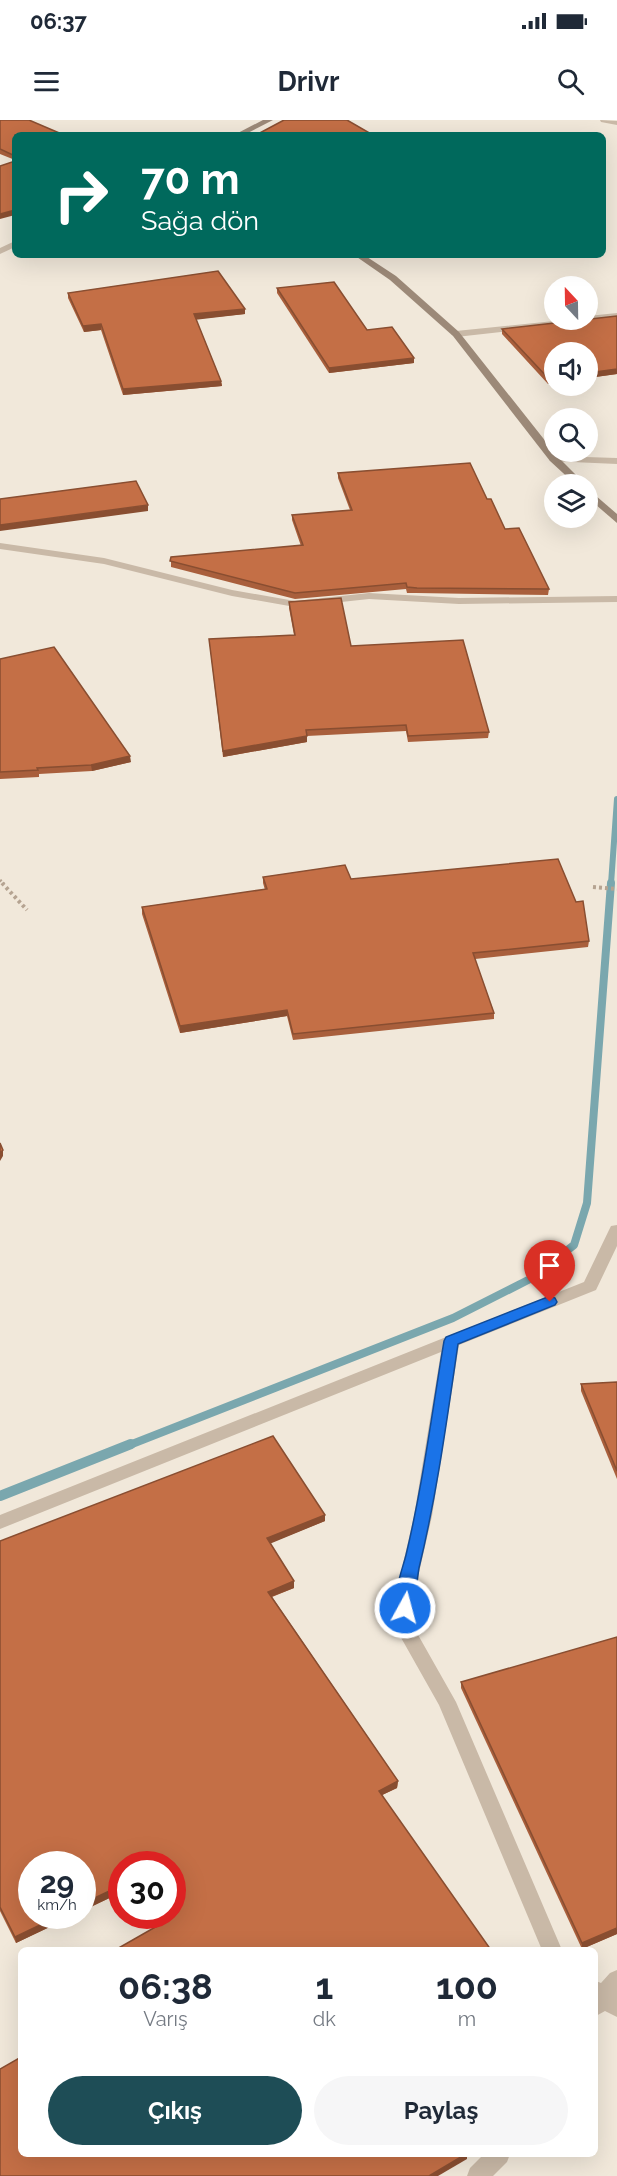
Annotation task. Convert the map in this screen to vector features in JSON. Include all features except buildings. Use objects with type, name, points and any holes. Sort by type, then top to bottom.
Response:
[{"type":"street","points":[[244,132],[268,120]]},
{"type":"street","points":[[604,120],[617,123]]},
{"type":"street","points":[[363,258],[393,278],[456,334],[544,446]]},
{"type":"street","points":[[598,318],[617,316]]},
{"type":"street","points":[[456,334],[544,324]]},
{"type":"street","points":[[598,460],[617,461]]},
{"type":"street","points":[[557,462],[570,474]]},
{"type":"street","points":[[598,502],[617,520]]},
{"type":"street","points":[[0,546],[104,561],[232,593],[295,604],[369,596],[459,601],[617,599]]},
{"type":"street","points":[[0,1522],[590,1286],[617,1230]]},
{"type":"street","points":[[451,1341],[423,1516],[406,1590],[404,1627],[447,1702],[551,1947]]},
{"type":"street","points":[[603,2000],[617,1980]]},
{"type":"street","points":[[478,2176],[496,2157]]},
{"type":"path","points":[[0,880],[27,910]]},
{"type":"path","points":[[593,887],[617,889]]},
{"type":"waterway","points":[[611,884],[617,799]]},
{"type":"waterway","points":[[127,1446],[453,1318],[532,1278],[574,1245],[587,1203],[611,883]]},
{"type":"waterway","points":[[0,1496],[131,1444]]},
{"type":"route","points":[[405,1608],[406,1590],[423,1516],[451,1341],[550,1302]]}]
